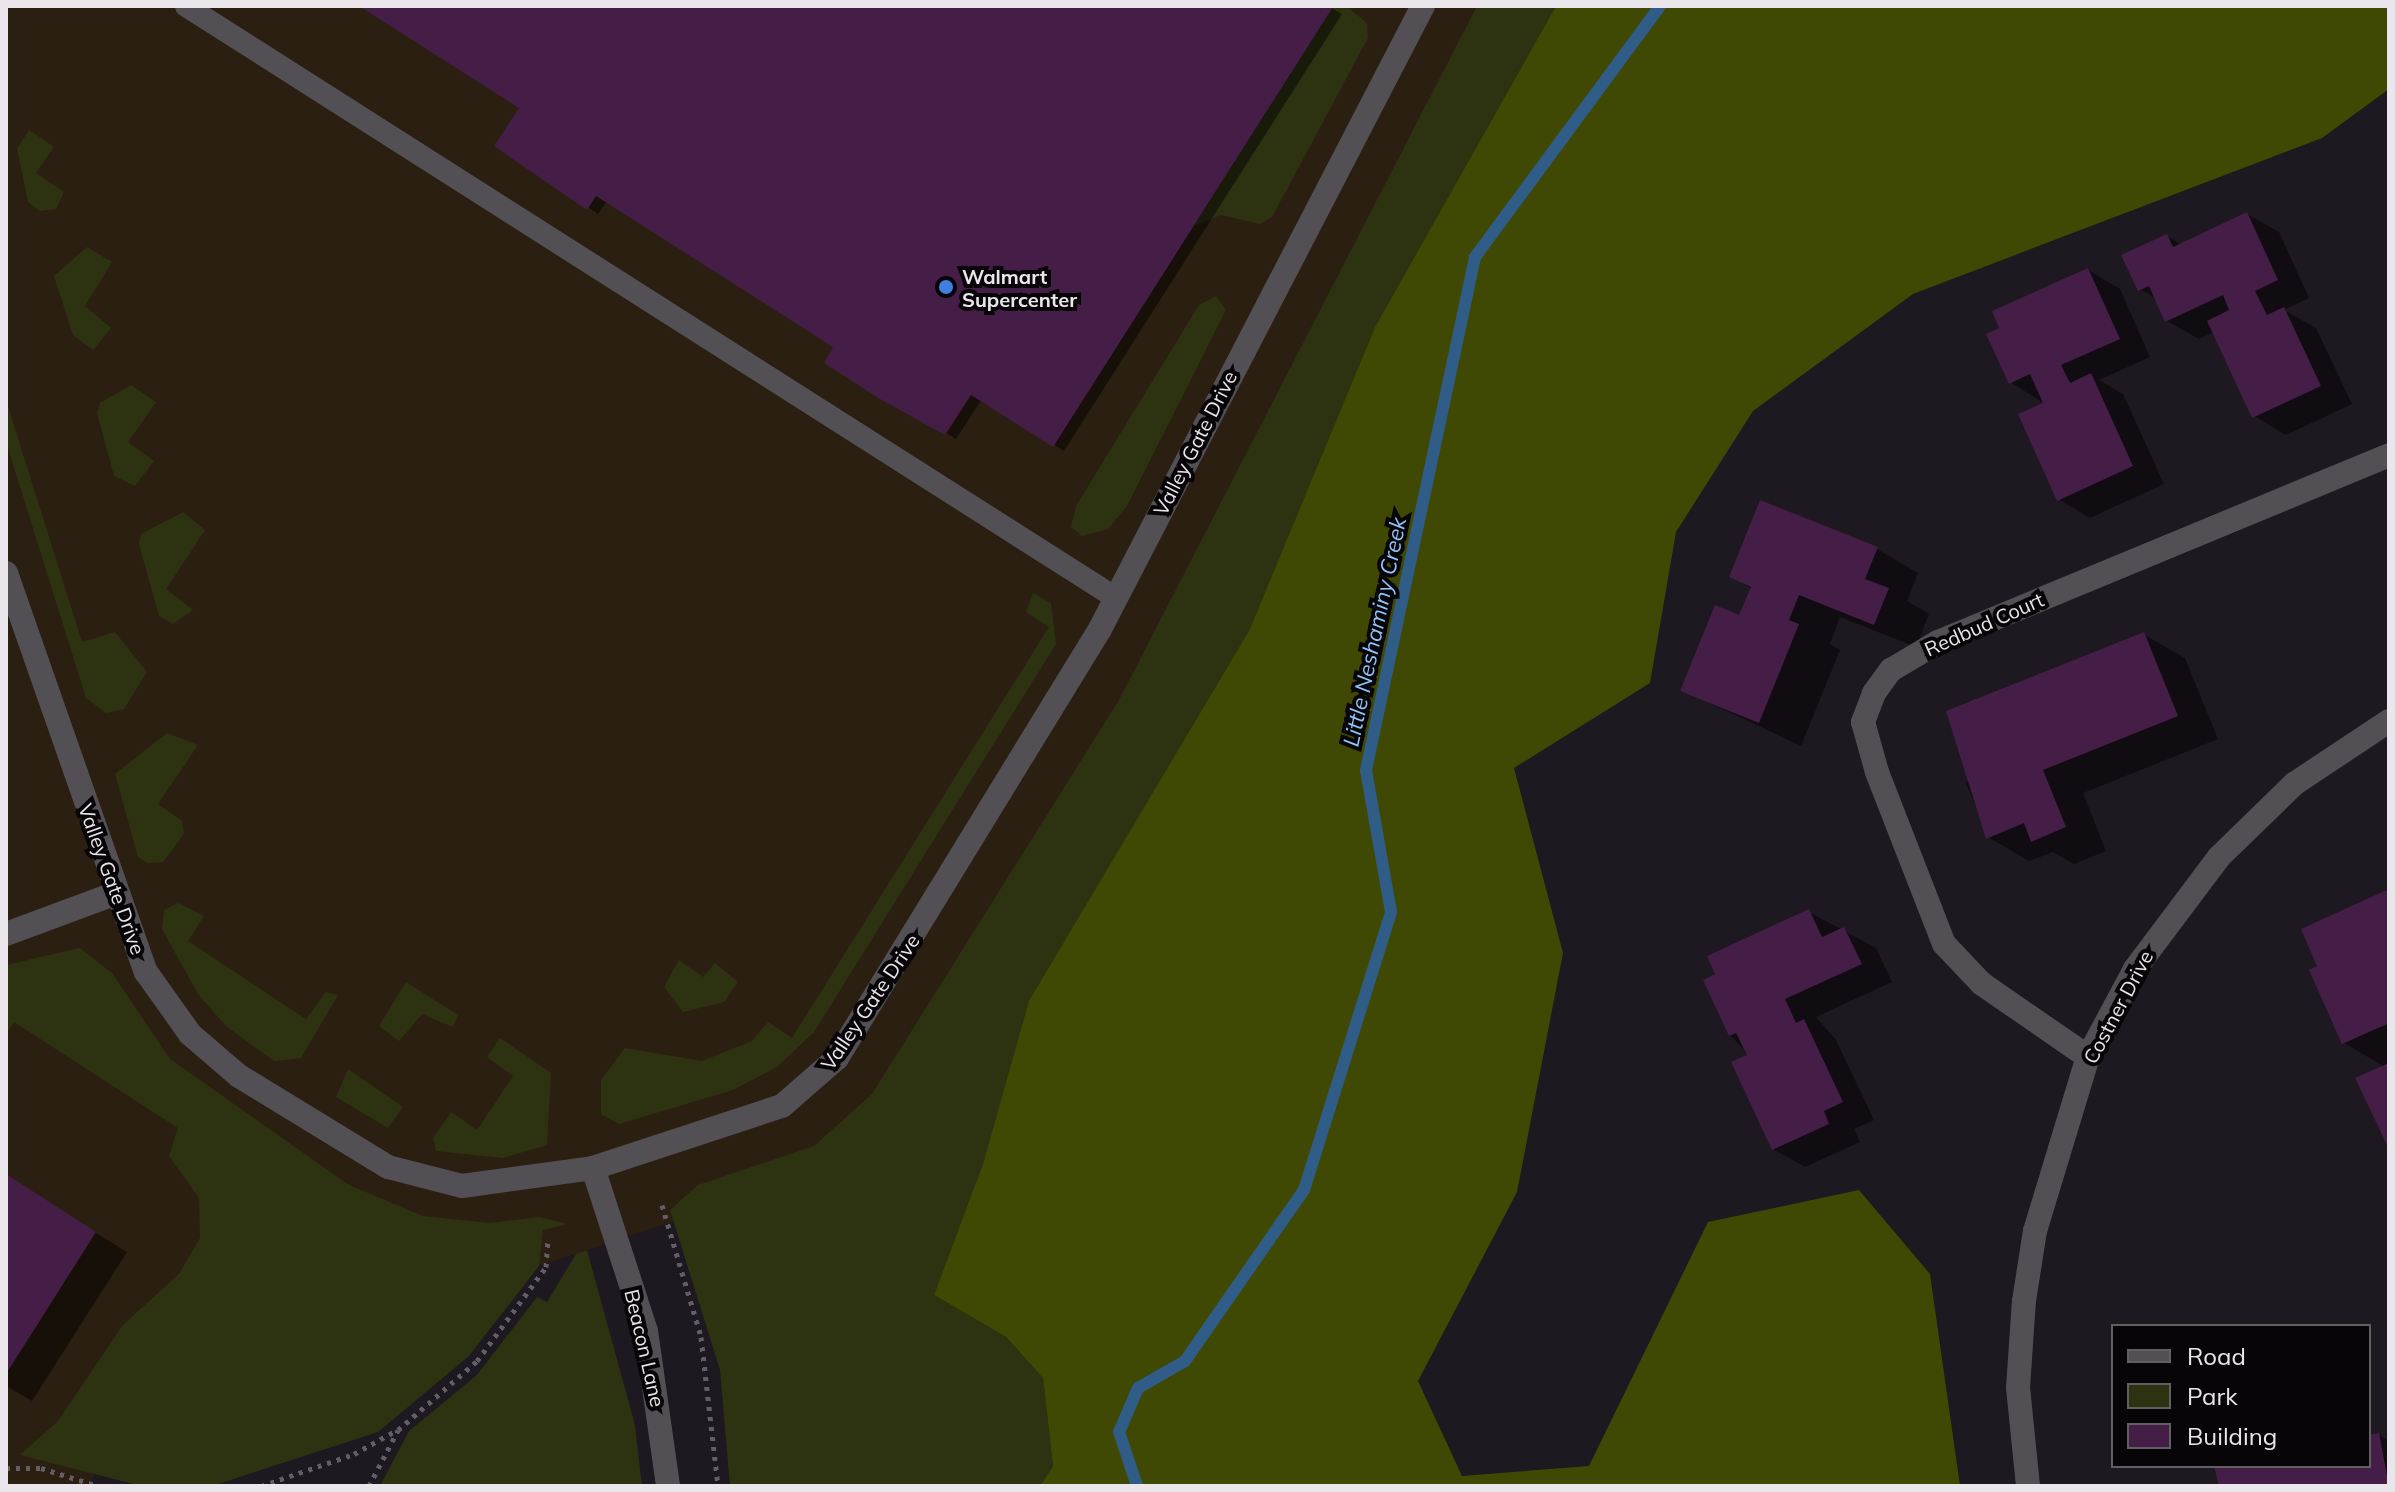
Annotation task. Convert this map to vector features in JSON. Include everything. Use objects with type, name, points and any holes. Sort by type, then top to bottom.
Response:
[{"type":"street","name":"Valley Gate Drive","points":[[6,573],[114,894],[146,972],[190,1034],[239,1076],[388,1167],[462,1186],[593,1168],[769,1112],[815,1082],[905,953],[1116,598],[1423,6]]},
{"type":"street","name":"Redbud Court","points":[[2088,1057],[1982,984],[1944,944],[1873,759],[1863,722],[1874,693],[1891,670],[1938,642],[2389,455]]},
{"type":"street","name":"Costner Drive","points":[[2028,1486],[2018,1388],[2024,1301],[2035,1231],[2088,1057],[2135,969],[2219,857],[2294,784],[2389,721]]},
{"type":"street","points":[[6,934],[114,894]]},
{"type":"street","name":"Beacon Lane","points":[[593,1168],[646,1331],[668,1486]]},
{"type":"lane","points":[[186,6],[1116,598]]},
{"type":"path","points":[[662,1205],[709,1380],[718,1486]]},
{"type":"path","points":[[261,1486],[354,1454],[398,1430],[477,1361],[546,1267],[548,1238]]},
{"type":"path","points":[[369,1486],[398,1430]]},
{"type":"path","points":[[6,1468],[41,1468],[98,1486]]},
{"type":"shaded area","points":[[6,6],[1556,6],[1375,327],[1249,631],[953,1129],[424,1304],[262,1224],[87,1486],[6,1486]]},
{"type":"green space","points":[[1346,6],[1367,23],[1368,38],[1272,217],[1260,224],[1221,215],[1194,226],[1333,7]]},
{"type":"green space","points":[[1477,6],[1556,6],[1375,327],[1249,631],[984,1161],[934,1295],[1006,1337],[1043,1378],[1053,1466],[1040,1486],[730,1486],[720,1370],[670,1210],[698,1185],[814,1146],[872,1094],[1119,700]]},
{"type":"green space","points":[[1556,6],[2389,6],[2389,89],[2322,138],[1913,294],[1753,411],[1676,532],[1650,683],[1514,768],[1563,953],[1517,1192],[1418,1381],[1462,1476],[1589,1466],[1708,1222],[1859,1190],[1930,1274],[1960,1486],[1040,1486],[1053,1466],[1043,1378],[1006,1337],[934,1295],[984,1161],[1029,1001],[1249,631],[1375,327]]},
{"type":"green space","points":[[29,130],[54,147],[36,173],[64,192],[56,209],[40,211],[28,202],[17,149]]},
{"type":"green space","points":[[87,247],[112,262],[85,306],[111,328],[93,350],[73,335],[54,276]]},
{"type":"green space","points":[[1216,296],[1226,310],[1127,506],[1108,529],[1082,536],[1071,527],[1076,506],[1199,305]]},
{"type":"green space","points":[[131,385],[156,402],[128,442],[154,461],[135,486],[114,476],[97,413],[100,403]]},
{"type":"green space","points":[[6,400],[82,642],[115,632],[147,672],[124,709],[106,713],[86,698],[6,442]]},
{"type":"green space","points":[[183,512],[205,530],[166,589],[193,610],[173,624],[159,616],[139,544],[141,534]]},
{"type":"green space","points":[[1033,593],[1051,603],[1056,644],[814,1032],[777,1067],[733,1090],[619,1124],[601,1114],[601,1080],[625,1048],[702,1061],[752,1041],[768,1022],[792,1038],[1049,627],[1026,612]]},
{"type":"green space","points":[[167,733],[198,745],[158,804],[182,821],[184,834],[163,862],[147,863],[138,857],[115,774]]},
{"type":"green space","points":[[178,903],[204,916],[188,941],[306,1019],[326,992],[338,995],[301,1058],[274,1061],[226,1026],[198,994],[162,929],[164,910]]},
{"type":"green space","points":[[80,948],[112,973],[170,1059],[349,1185],[423,1216],[490,1223],[539,1217],[568,1224],[543,1230],[539,1266],[469,1356],[378,1432],[212,1486],[142,1486],[20,1455],[58,1421],[123,1325],[179,1274],[200,1238],[199,1198],[169,1156],[178,1128],[14,1022],[6,1034],[6,965]]},
{"type":"green space","points":[[679,960],[703,977],[715,963],[738,982],[724,1002],[683,1012],[664,987]]},
{"type":"green space","points":[[406,982],[458,1015],[453,1027],[422,1014],[399,1041],[379,1026]]},
{"type":"green space","points":[[500,1038],[551,1073],[547,1145],[503,1158],[436,1151],[433,1138],[451,1112],[477,1130],[513,1076],[487,1057]]},
{"type":"green space","points":[[348,1069],[403,1107],[388,1128],[336,1097]]},
{"type":"green space","points":[[587,1250],[635,1425],[642,1486],[380,1486],[409,1431],[477,1375],[537,1297],[547,1302],[576,1254]]},
{"type":"building","name":"Walmart Supercenter","points":[[359,6],[1333,7],[1053,447],[971,395],[945,435],[880,399],[824,363],[833,347],[596,196],[587,210],[494,146],[519,108]]},
{"type":"building","points":[[2247,212],[2278,280],[2255,291],[2267,315],[2284,307],[2321,386],[2252,418],[2207,321],[2229,310],[2223,295],[2165,322],[2149,286],[2138,291],[2121,255],[2167,234],[2173,247]]},
{"type":"building","points":[[2088,268],[2120,339],[2061,365],[2070,383],[2091,373],[2133,466],[2057,501],[2018,414],[2043,403],[2030,374],[2009,384],[1986,334],[1999,328],[1992,311]]},
{"type":"building","points":[[1760,500],[1878,547],[1865,579],[1889,588],[1874,625],[1799,595],[1789,620],[1799,624],[1759,723],[1680,691],[1715,605],[1739,615],[1751,587],[1729,577]]},
{"type":"building","points":[[2144,632],[2178,716],[2043,770],[2066,827],[2031,842],[2024,823],[1986,839],[1946,711]]},
{"type":"building","points":[[2389,889],[2389,1023],[2342,1044],[2309,970],[2317,966],[2301,929]]},
{"type":"building","points":[[1809,909],[1822,937],[1844,927],[1862,964],[1785,999],[1796,1023],[1804,1019],[1843,1102],[1824,1111],[1829,1124],[1772,1150],[1731,1062],[1747,1055],[1736,1033],[1729,1036],[1703,980],[1715,974],[1707,956]]},
{"type":"building","points":[[2389,1063],[2389,1149],[2355,1078]]},
{"type":"building","points":[[6,1174],[96,1232],[6,1374]]},
{"type":"building","points":[[2379,1433],[2389,1486],[2219,1486],[2214,1468],[2371,1468],[2371,1435]]},
{"type":"waterway","name":"Little Neshaminy Creek","points":[[1137,1486],[1119,1432],[1138,1388],[1185,1361],[1304,1190],[1391,912],[1366,770],[1475,257],[1660,6]]},
{"type":"place","name":"Walmart Supercenter","points":[[946,287]]}]
